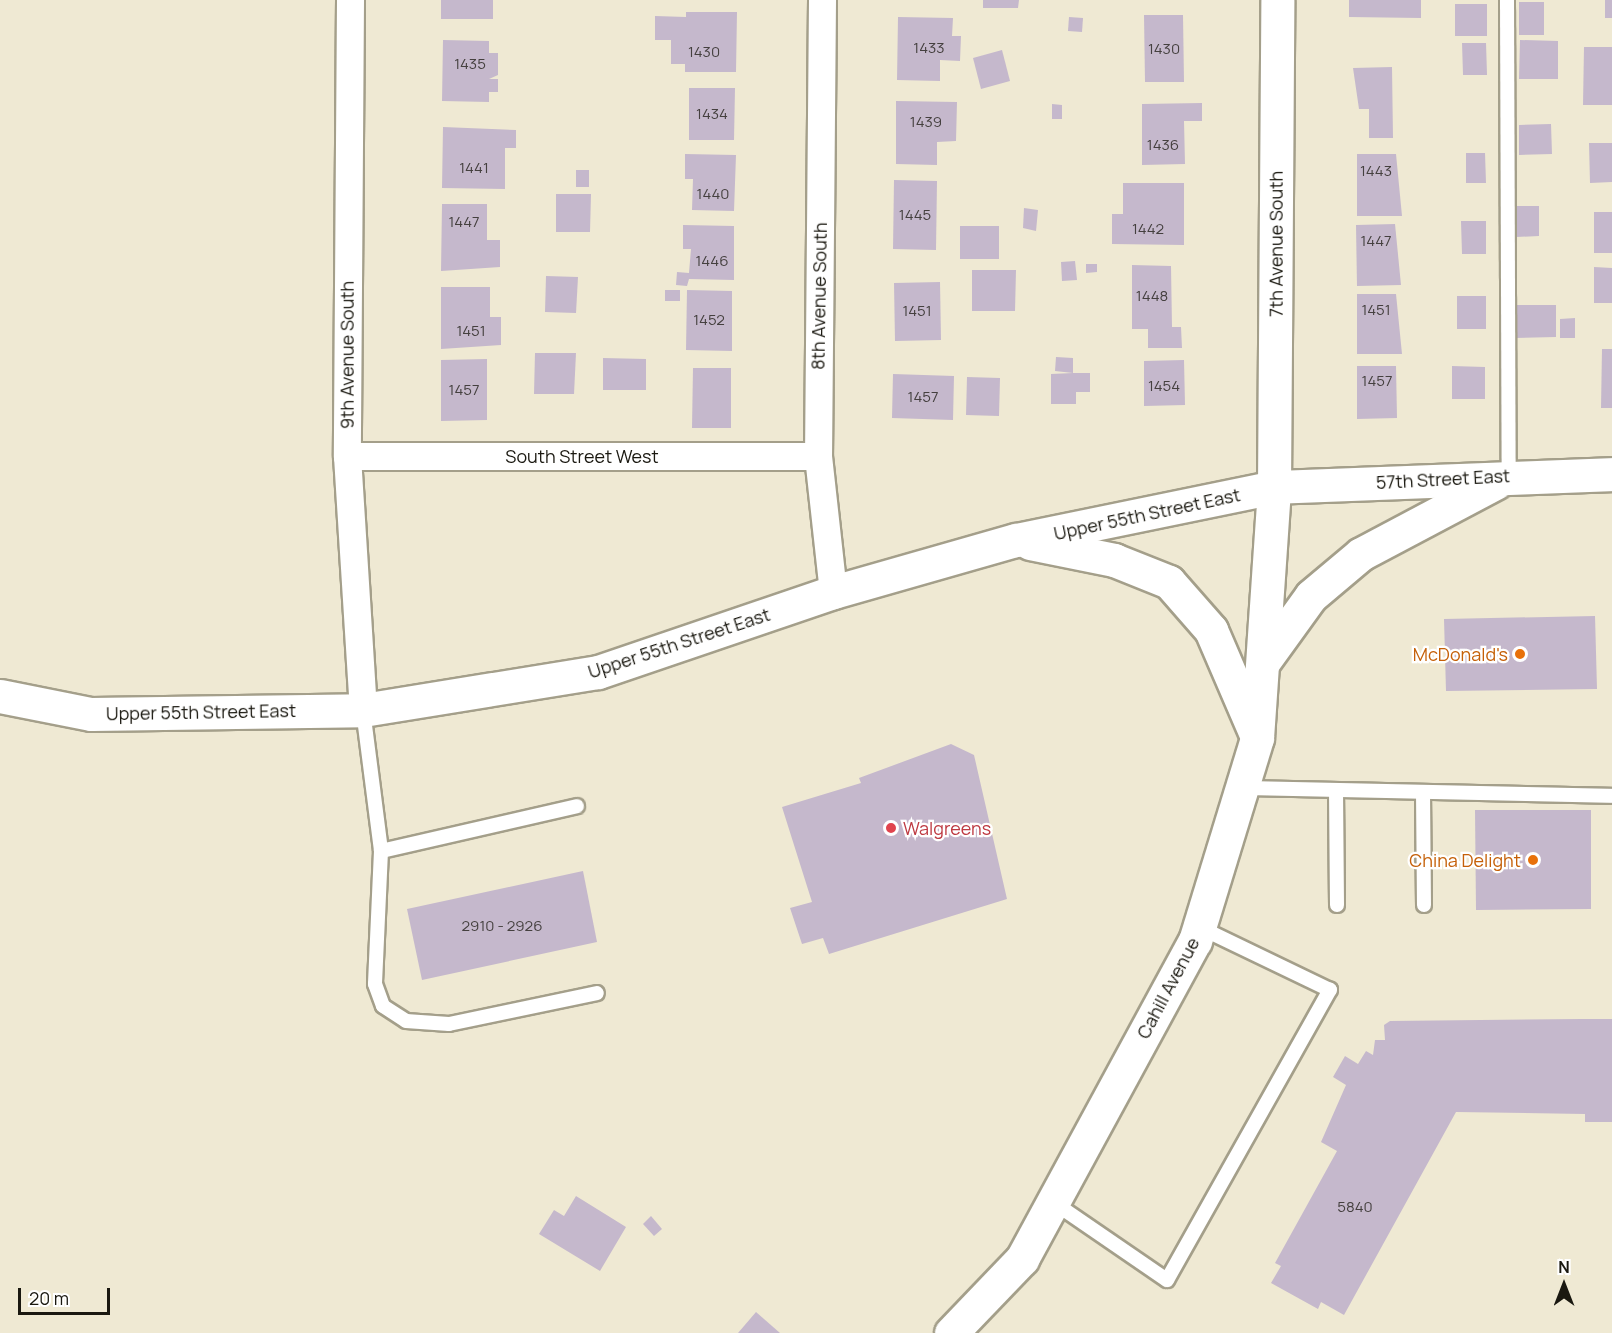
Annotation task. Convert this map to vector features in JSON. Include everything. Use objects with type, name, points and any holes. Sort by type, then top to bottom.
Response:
[{"type":"street","name":"9th Avenue South","points":[[350,0],[347,456],[363,710]]},
{"type":"street","name":"8th Avenue South","points":[[822,0],[818,456],[833,592]]},
{"type":"street","name":"7th Avenue South","points":[[1274,487],[1277,0]]},
{"type":"street","name":"South Street West","points":[[347,456],[818,456]]},
{"type":"street","name":"57th Street East","points":[[1274,487],[1509,476],[1612,474]]},
{"type":"street","points":[[1264,661],[1311,596],[1360,554],[1509,476]]},
{"type":"street","name":"Upper 55th Street East","points":[[0,696],[91,714],[363,710],[598,672],[833,592],[1016,540],[1274,487]]},
{"type":"street","name":"Cahill Avenue","points":[[951,1333],[1022,1258],[1199,927],[1257,738],[1274,487]]},
{"type":"street","points":[[1016,540],[1114,560],[1169,582],[1211,630],[1257,738]]},
{"type":"lane","points":[[1507,0],[1509,476]]},
{"type":"lane","points":[[363,710],[381,851],[375,984],[383,1006],[406,1021],[449,1024],[597,993]]},
{"type":"lane","points":[[1242,788],[1612,796]]},
{"type":"lane","points":[[1336,790],[1337,905]]},
{"type":"lane","points":[[1423,792],[1424,905]]},
{"type":"lane","points":[[381,851],[577,807]]},
{"type":"lane","points":[[1053,1202],[1167,1280],[1330,990],[1199,927]]},
{"type":"building","points":[[441,0],[493,0],[493,19],[441,19]]},
{"type":"building","points":[[983,0],[1019,0],[1018,8],[983,8]]},
{"type":"building","points":[[1349,0],[1421,0],[1421,18],[1349,17]]},
{"type":"building","points":[[1605,0],[1612,0],[1612,18],[1605,18]]},
{"type":"building","points":[[1519,2],[1544,2],[1544,35],[1519,35]]},
{"type":"building","points":[[1455,4],[1487,4],[1487,36],[1455,36]]},
{"type":"building","points":[[686,12],[737,12],[736,72],[685,72],[685,64],[671,64],[671,40],[655,40],[655,16],[686,17]]},
{"type":"building","points":[[1144,15],[1183,15],[1184,82],[1145,82]]},
{"type":"building","points":[[898,17],[953,18],[952,36],[961,36],[960,61],[940,60],[940,81],[897,80]]},
{"type":"building","points":[[1069,17],[1083,18],[1082,32],[1068,31]]},
{"type":"building","points":[[443,40],[489,41],[489,53],[498,53],[498,75],[489,79],[498,79],[498,92],[489,92],[489,102],[442,101]]},
{"type":"building","points":[[1520,40],[1558,41],[1558,79],[1519,79]]},
{"type":"building","points":[[1462,43],[1486,43],[1487,75],[1463,75]]},
{"type":"building","points":[[1584,47],[1612,47],[1612,105],[1583,105]]},
{"type":"building","points":[[1002,50],[1010,81],[981,89],[973,58]]},
{"type":"building","points":[[1392,67],[1393,138],[1369,138],[1369,109],[1359,109],[1353,68]]},
{"type":"building","points":[[689,88],[735,88],[734,140],[689,140]]},
{"type":"building","points":[[896,101],[957,102],[956,141],[937,142],[937,165],[896,164]]},
{"type":"building","points":[[1202,103],[1202,121],[1184,121],[1185,164],[1142,165],[1142,104]]},
{"type":"building","points":[[1052,104],[1062,105],[1062,119],[1052,119]]},
{"type":"building","points":[[1551,124],[1552,154],[1519,155],[1519,125]]},
{"type":"building","points":[[443,127],[516,130],[516,148],[505,148],[505,189],[442,188]]},
{"type":"building","points":[[1589,143],[1612,143],[1612,182],[1590,183]]},
{"type":"building","points":[[1466,153],[1485,153],[1486,183],[1466,183]]},
{"type":"building","points":[[685,154],[736,155],[734,211],[692,210],[693,179],[685,179]]},
{"type":"building","points":[[1357,154],[1396,154],[1402,216],[1357,216]]},
{"type":"building","points":[[576,170],[589,170],[589,187],[576,187]]},
{"type":"building","points":[[894,180],[937,181],[936,250],[893,249]]},
{"type":"building","points":[[1123,183],[1184,183],[1184,245],[1112,244],[1112,214],[1123,214]]},
{"type":"building","points":[[556,194],[591,194],[590,232],[556,232]]},
{"type":"building","points":[[442,204],[487,204],[487,240],[500,240],[500,267],[441,271]]},
{"type":"building","points":[[1516,206],[1539,206],[1539,236],[1516,237]]},
{"type":"building","points":[[1024,208],[1038,210],[1036,231],[1023,228]]},
{"type":"building","points":[[1594,212],[1612,212],[1612,253],[1594,253]]},
{"type":"building","points":[[1461,221],[1486,221],[1486,254],[1462,254]]},
{"type":"building","points":[[1395,224],[1401,285],[1357,286],[1356,225]]},
{"type":"building","points":[[683,225],[734,226],[734,280],[689,279],[687,286],[676,285],[677,272],[689,273],[691,249],[683,249]]},
{"type":"building","points":[[960,226],[999,226],[999,259],[960,259]]},
{"type":"building","points":[[1075,261],[1077,280],[1062,281],[1061,262]]},
{"type":"building","points":[[1086,264],[1097,264],[1097,272],[1086,273]]},
{"type":"building","points":[[1132,265],[1171,266],[1172,327],[1181,327],[1182,348],[1148,348],[1148,329],[1132,329]]},
{"type":"building","points":[[1594,267],[1612,268],[1612,303],[1594,303]]},
{"type":"building","points":[[972,270],[1016,270],[1015,311],[972,311]]},
{"type":"building","points":[[546,276],[578,277],[576,313],[545,312]]},
{"type":"building","points":[[940,282],[941,340],[895,341],[894,283]]},
{"type":"building","points":[[441,287],[490,287],[490,317],[501,317],[501,345],[441,349]]},
{"type":"building","points":[[665,290],[680,290],[680,301],[665,301]]},
{"type":"building","points":[[687,290],[732,291],[732,351],[686,350]]},
{"type":"building","points":[[1357,294],[1396,294],[1402,354],[1357,354]]},
{"type":"building","points":[[1457,296],[1486,296],[1486,329],[1457,329]]},
{"type":"building","points":[[1515,305],[1556,305],[1556,337],[1515,338]]},
{"type":"building","points":[[1575,318],[1575,338],[1560,338],[1560,319]]},
{"type":"building","points":[[1602,349],[1612,349],[1612,408],[1601,408]]},
{"type":"building","points":[[535,353],[576,353],[574,394],[534,394]]},
{"type":"building","points":[[1056,357],[1073,358],[1073,373],[1055,371]]},
{"type":"building","points":[[603,358],[646,359],[646,390],[603,390]]},
{"type":"building","points":[[487,359],[487,420],[441,421],[441,360]]},
{"type":"building","points":[[1184,360],[1185,405],[1144,406],[1144,361]]},
{"type":"building","points":[[1357,366],[1396,366],[1397,418],[1357,419]]},
{"type":"building","points":[[1452,366],[1485,367],[1485,399],[1452,399]]},
{"type":"building","points":[[693,368],[731,368],[731,428],[692,428]]},
{"type":"building","points":[[1090,373],[1090,392],[1076,392],[1076,404],[1051,404],[1051,374]]},
{"type":"building","points":[[893,374],[954,376],[953,420],[892,418]]},
{"type":"building","points":[[967,377],[1000,378],[999,416],[966,415]]},
{"type":"building","name":"McDonald's","points":[[1595,616],[1597,689],[1446,691],[1444,619]]},
{"type":"building","name":"Walgreens","points":[[951,744],[974,755],[1007,899],[829,954],[823,938],[802,944],[790,908],[812,902],[782,807],[861,783],[859,778]]},
{"type":"building","name":"China Delight","points":[[1475,810],[1591,810],[1591,909],[1476,910]]},
{"type":"building","points":[[583,871],[597,942],[422,980],[407,909]]},
{"type":"building","points":[[1612,1019],[1612,1122],[1585,1122],[1585,1114],[1456,1112],[1344,1315],[1321,1302],[1318,1309],[1271,1283],[1281,1266],[1275,1263],[1337,1151],[1321,1142],[1346,1085],[1333,1077],[1345,1056],[1358,1064],[1366,1051],[1373,1055],[1375,1040],[1385,1040],[1384,1025],[1390,1021]]},
{"type":"building","points":[[576,1196],[626,1227],[600,1271],[539,1234],[554,1210],[564,1216]]},
{"type":"building","points":[[651,1216],[662,1229],[654,1236],[643,1224]]},
{"type":"building","points":[[756,1312],[780,1333],[738,1333]]},
{"type":"place","name":"McDonald's","points":[[1520,654]]},
{"type":"place","name":"Walgreens","points":[[891,828]]},
{"type":"place","name":"China Delight","points":[[1533,860]]}]
